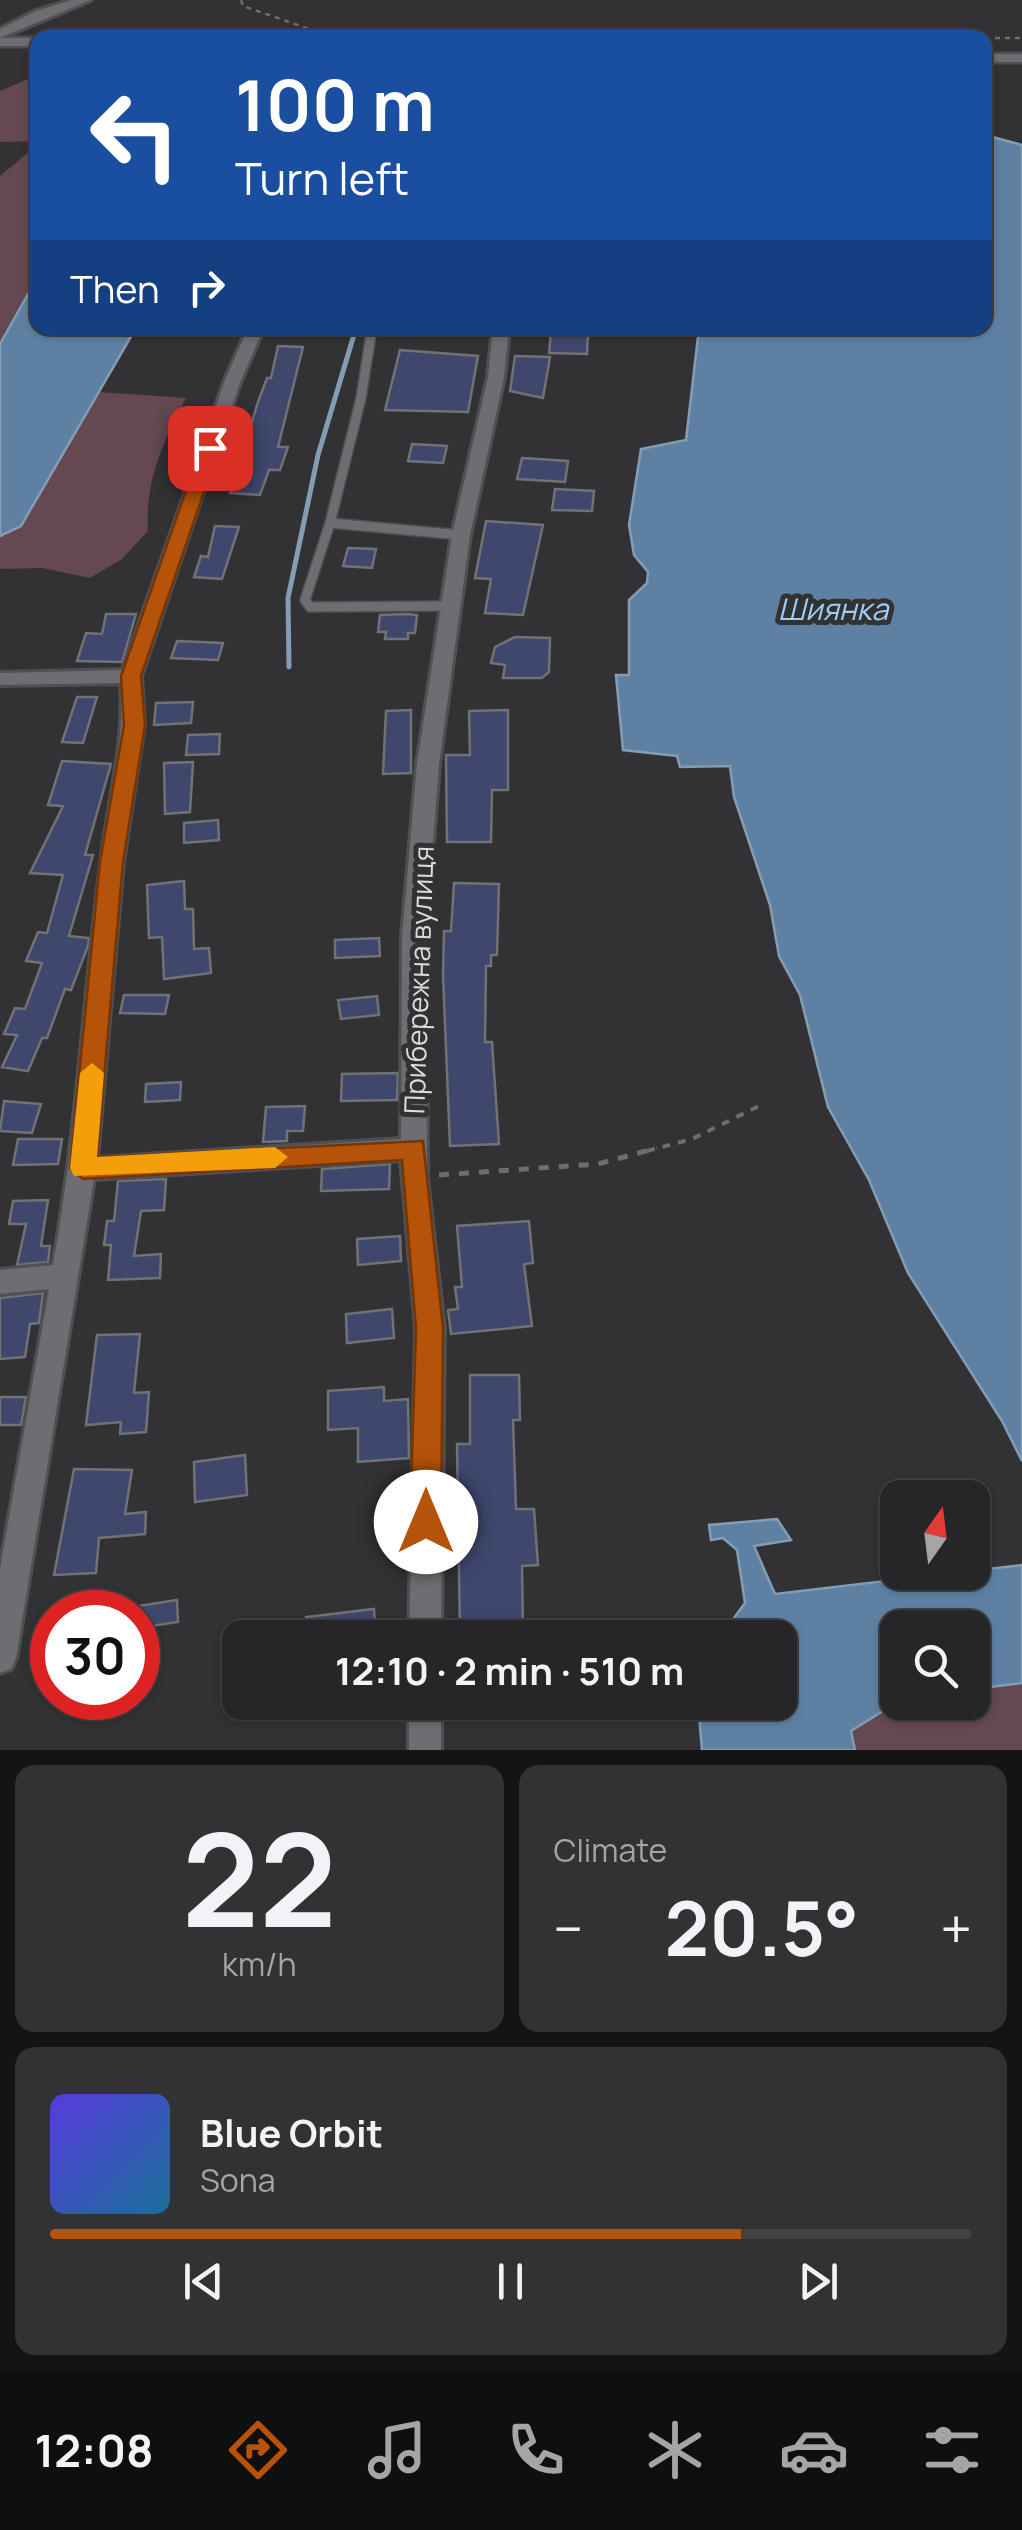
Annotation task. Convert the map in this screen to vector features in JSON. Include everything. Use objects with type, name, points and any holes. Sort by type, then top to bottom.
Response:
[{"type":"street","points":[[0,34],[41,14],[85,0]]},
{"type":"street","points":[[0,42],[30,39]]},
{"type":"street","points":[[992,58],[1022,58]]},
{"type":"street","points":[[0,1658],[61,1276],[83,1168],[112,862],[134,725],[131,676],[233,380],[253,335]]},
{"type":"street","name":"Прибережна вулиця","points":[[425,1620],[430,1328],[414,1179],[414,936],[428,764],[461,535],[496,377],[500,335]]},
{"type":"street","points":[[0,679],[131,676]]},
{"type":"street","points":[[83,1168],[414,1149]]},
{"type":"street","points":[[0,1282],[61,1276]]},
{"type":"street","points":[[424,1750],[425,1720]]},
{"type":"lane","points":[[371,335],[361,398],[330,523],[304,600],[310,607],[451,606]]},
{"type":"lane","points":[[330,523],[461,535]]},
{"type":"path","points":[[241,0],[243,6],[263,15],[308,25],[314,30]]},
{"type":"path","points":[[992,38],[1022,38]]},
{"type":"path","points":[[414,1179],[598,1164],[692,1139],[760,1105]]},
{"type":"shaded area","points":[[30,78],[30,141],[0,142],[0,91]]},
{"type":"shaded area","points":[[30,151],[30,290],[0,344],[0,176]]},
{"type":"shaded area","points":[[99,392],[186,398],[153,478],[148,531],[122,559],[90,578],[42,568],[0,569],[0,536],[5,536],[45,484]]},
{"type":"shaded area","points":[[1022,1683],[1022,1750],[855,1750],[851,1731],[880,1713],[880,1720],[990,1720],[990,1687]]},
{"type":"water","name":"Шиянка","points":[[992,137],[1022,145],[1022,1461],[1002,1421],[908,1273],[869,1180],[828,1107],[800,995],[779,956],[770,905],[734,797],[730,766],[680,767],[677,756],[623,750],[616,675],[629,675],[629,600],[647,583],[648,572],[634,555],[629,525],[641,449],[686,440],[698,335],[992,335]]},
{"type":"water","points":[[30,290],[30,335],[132,335],[21,526],[0,536],[0,344]]},
{"type":"water","points":[[777,1519],[791,1540],[754,1546],[775,1594],[880,1582],[880,1590],[990,1590],[990,1569],[1022,1565],[1022,1683],[990,1687],[990,1610],[880,1610],[880,1713],[851,1731],[855,1750],[702,1750],[699,1720],[797,1720],[797,1620],[732,1620],[745,1603],[737,1550],[723,1538],[711,1540],[709,1525]]},
{"type":"building","points":[[551,335],[588,335],[587,354],[549,353]]},
{"type":"building","points":[[278,346],[303,347],[278,447],[288,447],[280,470],[269,470],[260,495],[230,493],[258,402],[267,378],[271,378]]},
{"type":"building","points":[[400,350],[478,356],[468,412],[385,410]]},
{"type":"building","points":[[515,356],[550,357],[543,398],[510,391]]},
{"type":"building","points":[[412,444],[447,446],[443,463],[408,461]]},
{"type":"building","points":[[522,458],[568,461],[565,482],[517,479]]},
{"type":"building","points":[[555,489],[594,491],[592,511],[552,510]]},
{"type":"building","points":[[486,521],[543,525],[523,615],[485,613],[491,579],[475,578]]},
{"type":"building","points":[[215,526],[239,527],[222,579],[194,577],[201,556],[208,557]]},
{"type":"building","points":[[348,548],[376,549],[372,568],[343,566]]},
{"type":"building","points":[[106,614],[136,614],[122,662],[77,661],[86,633],[102,634]]},
{"type":"building","points":[[380,615],[417,615],[415,633],[408,633],[408,639],[385,639],[386,632],[378,632]]},
{"type":"building","points":[[515,637],[550,638],[549,672],[542,678],[503,678],[505,665],[491,663],[495,647]]},
{"type":"building","points":[[177,641],[223,643],[218,660],[171,658]]},
{"type":"building","points":[[77,697],[97,697],[83,743],[62,742]]},
{"type":"building","points":[[193,702],[191,723],[154,725],[156,703]]},
{"type":"building","points":[[411,710],[411,773],[383,774],[386,711]]},
{"type":"building","points":[[508,710],[508,790],[492,790],[491,842],[447,842],[446,755],[470,755],[469,711]]},
{"type":"building","points":[[220,734],[219,754],[186,755],[188,735]]},
{"type":"building","points":[[62,761],[111,764],[85,855],[93,855],[69,936],[89,938],[88,946],[71,990],[65,989],[47,1038],[42,1038],[28,1071],[2,1067],[17,1035],[4,1034],[15,1008],[25,1009],[42,963],[26,961],[38,932],[47,933],[63,875],[30,873],[63,806],[48,805]]},
{"type":"building","points":[[193,762],[190,812],[165,814],[164,763]]},
{"type":"building","points":[[218,820],[219,840],[184,843],[184,823]]},
{"type":"building","points":[[184,881],[185,909],[193,909],[194,949],[209,948],[211,973],[164,979],[162,937],[149,938],[147,885]]},
{"type":"building","points":[[454,883],[499,884],[497,955],[491,955],[491,966],[486,966],[485,1042],[492,1042],[499,1144],[450,1146],[443,976],[444,931],[451,931]]},
{"type":"building","points":[[379,938],[380,956],[335,958],[335,940]]},
{"type":"building","points":[[124,995],[169,995],[165,1014],[120,1013]]},
{"type":"building","points":[[377,996],[379,1015],[341,1019],[338,1000]]},
{"type":"building","points":[[398,1073],[397,1100],[341,1101],[342,1074]]},
{"type":"building","points":[[181,1082],[180,1100],[145,1102],[146,1084]]},
{"type":"building","points":[[4,1101],[41,1104],[32,1133],[0,1131]]},
{"type":"building","points":[[305,1106],[303,1131],[287,1131],[287,1141],[263,1142],[266,1107]]},
{"type":"building","points":[[18,1139],[62,1139],[58,1164],[13,1165]]},
{"type":"building","points":[[390,1164],[389,1189],[321,1191],[322,1169]]},
{"type":"building","points":[[166,1179],[164,1210],[141,1211],[134,1256],[161,1254],[160,1278],[108,1280],[111,1245],[104,1245],[107,1221],[114,1221],[118,1181]]},
{"type":"building","points":[[48,1200],[41,1246],[50,1246],[48,1262],[17,1265],[26,1224],[9,1224],[13,1201]]},
{"type":"building","points":[[529,1221],[533,1263],[524,1264],[532,1326],[451,1334],[448,1310],[458,1309],[455,1287],[462,1287],[457,1226]]},
{"type":"building","points":[[400,1236],[401,1261],[358,1265],[357,1239]]},
{"type":"building","points":[[43,1293],[39,1323],[30,1324],[25,1357],[0,1359],[0,1298]]},
{"type":"building","points":[[392,1309],[394,1338],[347,1343],[346,1314]]},
{"type":"building","points":[[140,1334],[134,1393],[149,1392],[146,1432],[120,1434],[121,1422],[86,1425],[97,1335]]},
{"type":"building","points":[[470,1375],[519,1375],[520,1420],[513,1420],[516,1509],[534,1509],[538,1565],[522,1566],[523,1620],[460,1620],[457,1444],[470,1444]]},
{"type":"building","points":[[384,1387],[384,1401],[408,1399],[409,1458],[358,1462],[358,1428],[328,1430],[328,1391]]},
{"type":"building","points":[[0,1397],[26,1397],[21,1425],[0,1425]]},
{"type":"building","points":[[245,1455],[247,1495],[195,1502],[194,1462]]},
{"type":"building","points":[[74,1469],[132,1470],[125,1514],[146,1512],[145,1534],[99,1538],[96,1573],[54,1575]]},
{"type":"building","points":[[177,1600],[178,1622],[160,1625],[160,1603]]},
{"type":"building","points":[[374,1609],[375,1620],[306,1620]]},
{"type":"waterway","points":[[289,667],[288,598],[318,455],[354,335]]},
{"type":"slow traffic","points":[[92,1073],[83,1168],[275,1157]]},
{"type":"route","points":[[210,448],[131,676],[134,725],[112,862],[83,1168],[414,1149],[430,1328],[426,1522]]}]
